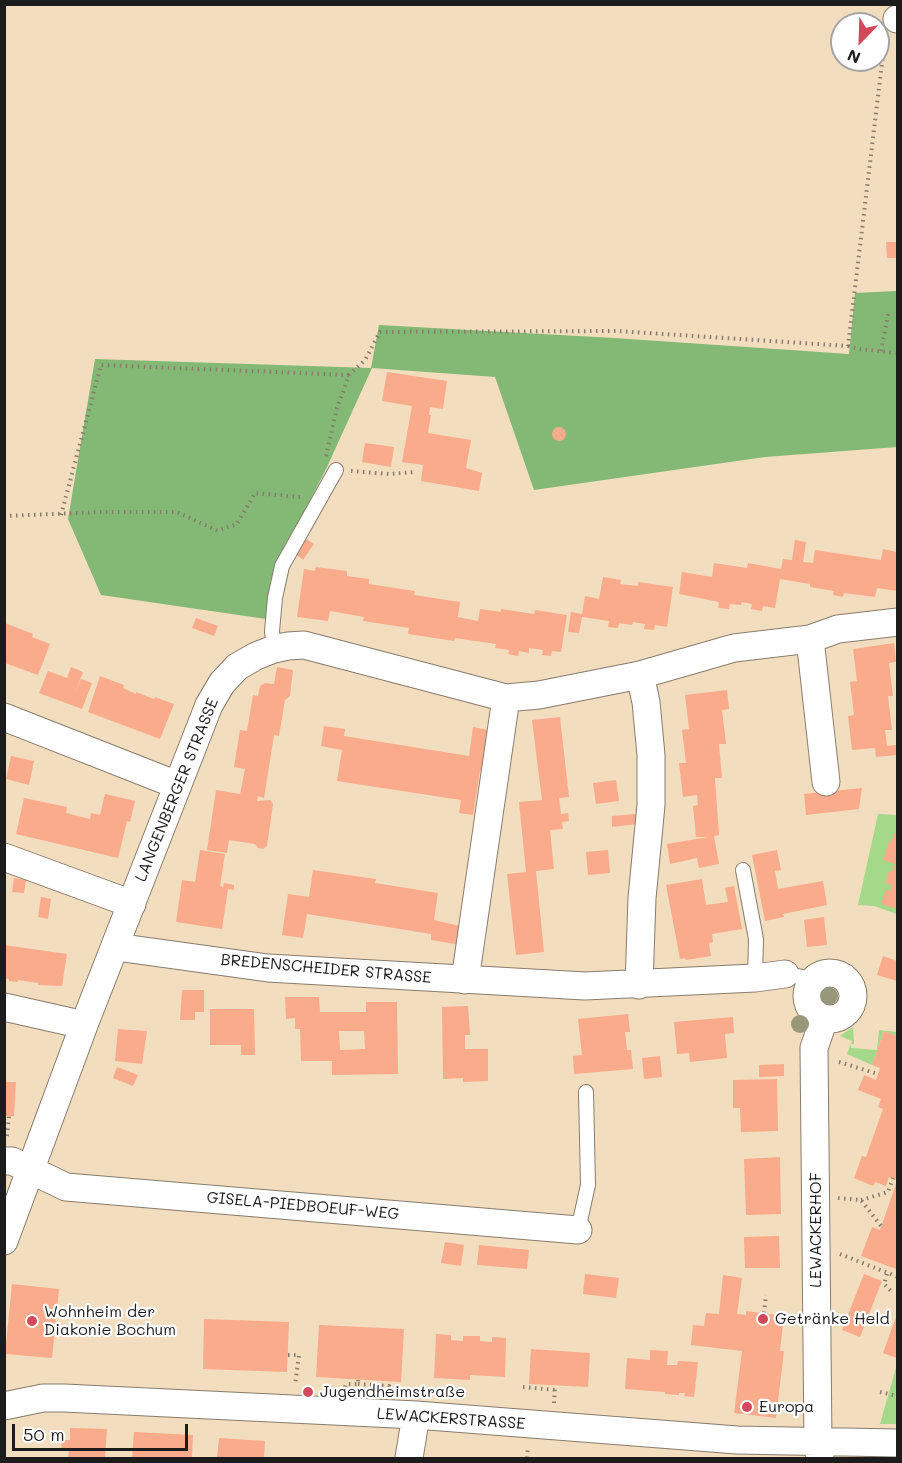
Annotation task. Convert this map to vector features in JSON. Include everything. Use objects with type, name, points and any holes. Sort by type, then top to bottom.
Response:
[{"type":"street","name":"LANGENBERGER STRASSE","points":[[4,1241],[32,1171],[84,1025],[209,705],[222,683],[237,667],[274,649],[304,645],[507,698],[539,695],[639,675],[734,648],[810,639],[838,629],[897,622]]},
{"type":"street","points":[[810,639],[826,782]]},
{"type":"street","points":[[639,675],[646,702],[651,775],[651,805],[642,898],[639,985]]},
{"type":"street","points":[[465,980],[507,698]]},
{"type":"street","points":[[4,717],[177,785]]},
{"type":"street","points":[[4,857],[132,904]]},
{"type":"street","name":"BREDENSCHEIDER STRASSE","points":[[116,947],[268,968],[585,986],[639,985],[785,974]]},
{"type":"street","points":[[827,972],[836,973],[848,981],[853,994],[850,1008],[838,1018],[824,1019],[816,1015],[807,1002],[808,986],[813,979],[827,972]]},
{"type":"street","points":[[4,1007],[84,1025]]},
{"type":"street","name":"LEWACKERHOF","points":[[819,1451],[814,1048],[824,1019]]},
{"type":"street","name":"GISELA-PIEDBOEUF-WEG","points":[[4,1161],[12,1161],[66,1187],[578,1230]]},
{"type":"street","name":"LEWACKERSTRASSE","points":[[4,1406],[43,1398],[416,1416],[737,1440],[819,1451],[897,1443]]},
{"type":"street","points":[[409,1458],[416,1416]]},
{"type":"lane","points":[[274,649],[272,630],[275,598],[282,566],[333,474]]},
{"type":"lane","points":[[743,870],[756,939],[755,978]]},
{"type":"lane","points":[[785,974],[813,979]]},
{"type":"lane","points":[[578,1230],[588,1185],[586,1092]]},
{"type":"path","points":[[848,346],[886,26],[897,19]]},
{"type":"path","points":[[881,351],[889,310]]},
{"type":"path","points":[[415,472],[323,473],[336,408],[349,375],[365,360],[380,332],[617,331],[848,346],[897,353]]},
{"type":"path","points":[[61,515],[101,365],[349,375]]},
{"type":"path","points":[[4,516],[177,512],[218,531],[237,525],[255,493],[320,498]]},
{"type":"path","points":[[836,1062],[878,1074]]},
{"type":"path","points":[[830,1198],[861,1200],[888,1192],[893,1178]]},
{"type":"path","points":[[861,1200],[881,1227]]},
{"type":"path","points":[[817,1245],[897,1277]]},
{"type":"path","points":[[887,1274],[884,1284],[892,1292]]},
{"type":"path","points":[[764,1313],[766,1295]]},
{"type":"path","points":[[288,1355],[299,1355],[292,1410]]},
{"type":"path","points":[[346,1384],[358,1382],[389,1386]]},
{"type":"path","points":[[523,1388],[555,1390]]},
{"type":"path","points":[[880,1392],[897,1396]]},
{"type":"green space","points":[[897,291],[897,447],[765,457],[534,490],[495,377],[372,368],[327,467],[275,569],[266,619],[101,595],[68,519],[95,359],[371,368],[379,325],[849,354],[855,293]]},
{"type":"green space","points":[[878,814],[897,815],[897,914],[874,906],[858,905]]},
{"type":"green space","points":[[853,1027],[854,1044],[851,1044],[851,1048],[877,1050],[879,1030],[897,1032],[897,1036],[884,1031],[872,1065],[847,1054],[852,1041],[840,1036]]},
{"type":"green space","points":[[897,1364],[897,1424],[880,1424]]},
{"type":"building","points":[[886,242],[897,242],[897,258],[887,258]]},
{"type":"building","points":[[387,372],[447,381],[443,409],[430,407],[428,433],[471,440],[466,468],[482,473],[479,491],[421,481],[423,465],[402,462],[412,406],[382,401]]},
{"type":"building","points":[[559,427],[564,429],[566,434],[564,439],[559,441],[554,439],[552,434],[554,429]]},
{"type":"building","points":[[365,443],[394,447],[391,467],[362,462]]},
{"type":"building","points":[[306,539],[314,544],[303,560],[295,554]]},
{"type":"building","points":[[795,540],[806,542],[803,562],[813,563],[815,550],[881,560],[883,549],[897,552],[897,591],[877,588],[875,597],[844,593],[843,597],[833,595],[834,591],[810,587],[810,584],[780,579],[775,608],[763,606],[762,611],[751,609],[752,604],[742,602],[741,605],[730,604],[729,609],[718,608],[719,602],[679,594],[682,572],[712,577],[714,563],[747,568],[748,563],[781,569],[783,559],[792,560]]},
{"type":"building","points":[[316,567],[347,571],[347,576],[369,579],[369,584],[415,591],[414,595],[460,602],[458,617],[478,621],[480,609],[501,612],[501,609],[534,614],[535,610],[567,615],[561,652],[552,651],[551,656],[542,655],[543,650],[529,648],[529,653],[519,651],[518,656],[508,654],[509,650],[495,648],[496,644],[408,634],[409,628],[363,621],[364,617],[330,611],[328,621],[297,617],[304,569],[315,571]]},
{"type":"building","points":[[603,577],[621,580],[620,584],[638,586],[638,582],[673,587],[667,627],[655,625],[654,630],[644,629],[645,624],[633,622],[632,625],[619,623],[618,628],[608,627],[609,621],[582,617],[579,633],[568,632],[571,612],[582,614],[585,596],[599,599]]},
{"type":"building","points":[[196,618],[218,626],[214,636],[192,628]]},
{"type":"building","points":[[5,623],[33,634],[32,637],[50,644],[38,675],[5,663]]},
{"type":"building","points":[[894,643],[896,662],[889,663],[893,696],[888,696],[892,730],[885,730],[887,746],[896,745],[897,755],[876,757],[875,748],[852,750],[848,716],[854,715],[850,682],[857,681],[853,649]]},
{"type":"building","points":[[71,667],[83,672],[75,693],[81,679],[92,683],[82,709],[39,693],[48,671],[67,678]]},
{"type":"building","points":[[277,667],[293,670],[290,696],[285,700],[279,736],[274,735],[264,798],[258,796],[257,801],[270,800],[273,804],[267,846],[263,849],[258,848],[255,844],[229,840],[227,853],[207,850],[216,790],[240,794],[245,769],[234,767],[240,730],[247,731],[253,695],[258,696],[260,686],[265,683],[274,684]]},
{"type":"building","points":[[100,676],[124,685],[123,688],[136,694],[136,692],[174,704],[160,739],[88,712]]},
{"type":"building","points":[[727,690],[729,709],[722,710],[726,744],[719,744],[722,778],[715,778],[719,835],[714,836],[719,864],[699,868],[697,858],[670,864],[667,844],[708,837],[696,837],[693,806],[698,805],[697,795],[683,797],[679,763],[686,763],[682,730],[689,729],[685,695]]},
{"type":"building","points":[[560,717],[569,797],[559,798],[561,814],[568,813],[569,821],[562,822],[563,829],[550,830],[554,869],[536,871],[544,952],[516,955],[507,874],[526,872],[519,802],[542,800],[532,720]]},
{"type":"building","points":[[324,726],[345,729],[344,736],[469,756],[473,727],[494,731],[488,772],[480,771],[473,815],[459,813],[461,800],[337,781],[342,750],[321,746]]},
{"type":"building","points":[[11,756],[34,761],[29,785],[6,779]]},
{"type":"building","points":[[616,780],[619,801],[596,804],[593,783]]},
{"type":"building","points":[[862,788],[859,809],[806,815],[804,794]]},
{"type":"building","points":[[105,794],[135,801],[130,822],[127,821],[118,858],[16,834],[24,798],[67,807],[66,813],[90,819],[91,813],[100,815]]},
{"type":"building","points":[[636,814],[637,824],[612,827],[612,816]]},
{"type":"building","points":[[895,832],[897,833],[897,909],[881,904],[886,890],[890,891],[892,885],[885,883],[889,871],[892,872],[895,864],[883,860],[889,841],[891,842]]},
{"type":"building","points":[[200,850],[225,854],[220,886],[223,887],[224,883],[234,885],[234,890],[228,889],[222,929],[176,922],[182,880],[195,882]]},
{"type":"building","points":[[608,850],[610,873],[588,875],[586,852]]},
{"type":"building","points":[[777,850],[781,870],[775,871],[778,889],[823,881],[827,905],[783,914],[784,917],[765,921],[752,855]]},
{"type":"building","points":[[313,870],[376,879],[375,883],[438,893],[434,920],[464,927],[461,945],[431,940],[431,934],[307,914],[303,938],[282,935],[288,894],[309,897]]},
{"type":"building","points":[[14,878],[26,880],[24,893],[12,892]]},
{"type":"building","points":[[702,879],[706,905],[728,902],[725,888],[734,886],[742,929],[712,934],[713,942],[709,943],[711,956],[680,959],[666,885]]},
{"type":"building","points":[[41,897],[51,899],[48,919],[38,917]]},
{"type":"building","points":[[824,917],[827,945],[807,947],[804,920]]},
{"type":"building","points":[[4,945],[67,954],[62,986],[38,985],[38,983],[18,980],[18,982],[9,981],[4,978]]},
{"type":"building","points":[[883,956],[897,961],[897,981],[877,975]]},
{"type":"building","points":[[182,990],[204,990],[204,1012],[195,1012],[195,1020],[180,1020]]},
{"type":"building","points":[[285,997],[319,997],[320,1012],[366,1012],[366,1002],[397,1002],[398,1074],[332,1075],[332,1061],[301,1061],[300,1029],[295,1029],[295,1018],[286,1019]],"holes":[[[339,1031],[364,1031],[365,1049],[340,1050]]]},
{"type":"building","points":[[468,1006],[470,1035],[465,1035],[465,1049],[488,1049],[488,1081],[463,1082],[463,1078],[443,1079],[442,1007]]},
{"type":"building","points":[[210,1009],[254,1009],[255,1055],[241,1055],[241,1045],[210,1045]]},
{"type":"building","points":[[628,1014],[630,1032],[625,1032],[627,1050],[631,1050],[633,1069],[574,1074],[573,1056],[582,1055],[578,1019]]},
{"type":"building","points":[[733,1017],[734,1033],[725,1034],[727,1058],[690,1062],[689,1053],[677,1054],[674,1022]]},
{"type":"building","points":[[118,1029],[147,1031],[142,1064],[115,1061]]},
{"type":"building","points":[[884,1031],[897,1036],[897,1180],[889,1177],[886,1186],[875,1182],[873,1186],[854,1178],[862,1156],[866,1157],[883,1109],[878,1107],[881,1099],[858,1090],[864,1075],[876,1080],[880,1068],[872,1065]]},
{"type":"building","points":[[660,1056],[662,1077],[644,1079],[642,1058]]},
{"type":"building","points":[[784,1064],[784,1076],[759,1077],[759,1065]]},
{"type":"building","points":[[117,1067],[138,1075],[133,1086],[113,1078]]},
{"type":"building","points":[[777,1079],[778,1131],[741,1132],[740,1108],[733,1108],[733,1080]]},
{"type":"building","points":[[4,1082],[16,1082],[14,1116],[4,1116]]},
{"type":"building","points":[[780,1157],[781,1214],[746,1215],[744,1159]]},
{"type":"building","points":[[897,1181],[896,1269],[861,1256],[872,1227],[880,1230]]},
{"type":"building","points":[[779,1236],[780,1268],[745,1268],[744,1237]]},
{"type":"building","points":[[445,1242],[464,1245],[461,1266],[441,1263]]},
{"type":"building","points":[[479,1245],[529,1250],[527,1269],[477,1265]]},
{"type":"building","points":[[585,1274],[619,1278],[616,1298],[583,1294]]},
{"type":"building","points":[[864,1274],[882,1281],[860,1337],[842,1330]]},
{"type":"building","points":[[723,1275],[742,1278],[737,1314],[746,1315],[746,1311],[784,1316],[780,1351],[784,1351],[776,1418],[734,1413],[742,1351],[691,1345],[693,1325],[704,1326],[706,1313],[719,1314]]},
{"type":"building","name":"Wohnheim der Diakonie Bochum","points":[[12,1284],[59,1289],[52,1358],[5,1354]]},
{"type":"building","points":[[897,1314],[897,1358],[883,1353]]},
{"type":"building","points":[[204,1319],[289,1322],[287,1372],[203,1369]]},
{"type":"building","points":[[319,1325],[404,1329],[401,1382],[316,1377]]},
{"type":"building","points":[[436,1334],[451,1335],[451,1340],[463,1341],[463,1336],[480,1336],[480,1341],[492,1342],[492,1337],[506,1338],[505,1377],[470,1375],[470,1380],[434,1378]]},
{"type":"building","points":[[531,1349],[590,1353],[588,1387],[529,1384]]},
{"type":"building","points":[[650,1350],[668,1351],[667,1365],[677,1365],[678,1361],[698,1362],[694,1397],[684,1396],[685,1393],[679,1393],[679,1395],[625,1389],[627,1358],[650,1360]]},
{"type":"building","points":[[70,1428],[107,1429],[105,1458],[68,1458],[69,1450],[61,1450],[62,1440],[70,1440]]},
{"type":"building","points":[[134,1432],[193,1435],[192,1458],[132,1458]]},
{"type":"building","points":[[219,1438],[265,1441],[264,1458],[217,1458]]},
{"type":"place","name":"Getränke Held","points":[[763,1319]]},
{"type":"place","name":"Wohnheim der Diakonie Bochum","points":[[32,1321]]},
{"type":"place","name":"Jugendheimstraße","points":[[308,1392]]},
{"type":"place","name":"Europa","points":[[747,1407]]}]
